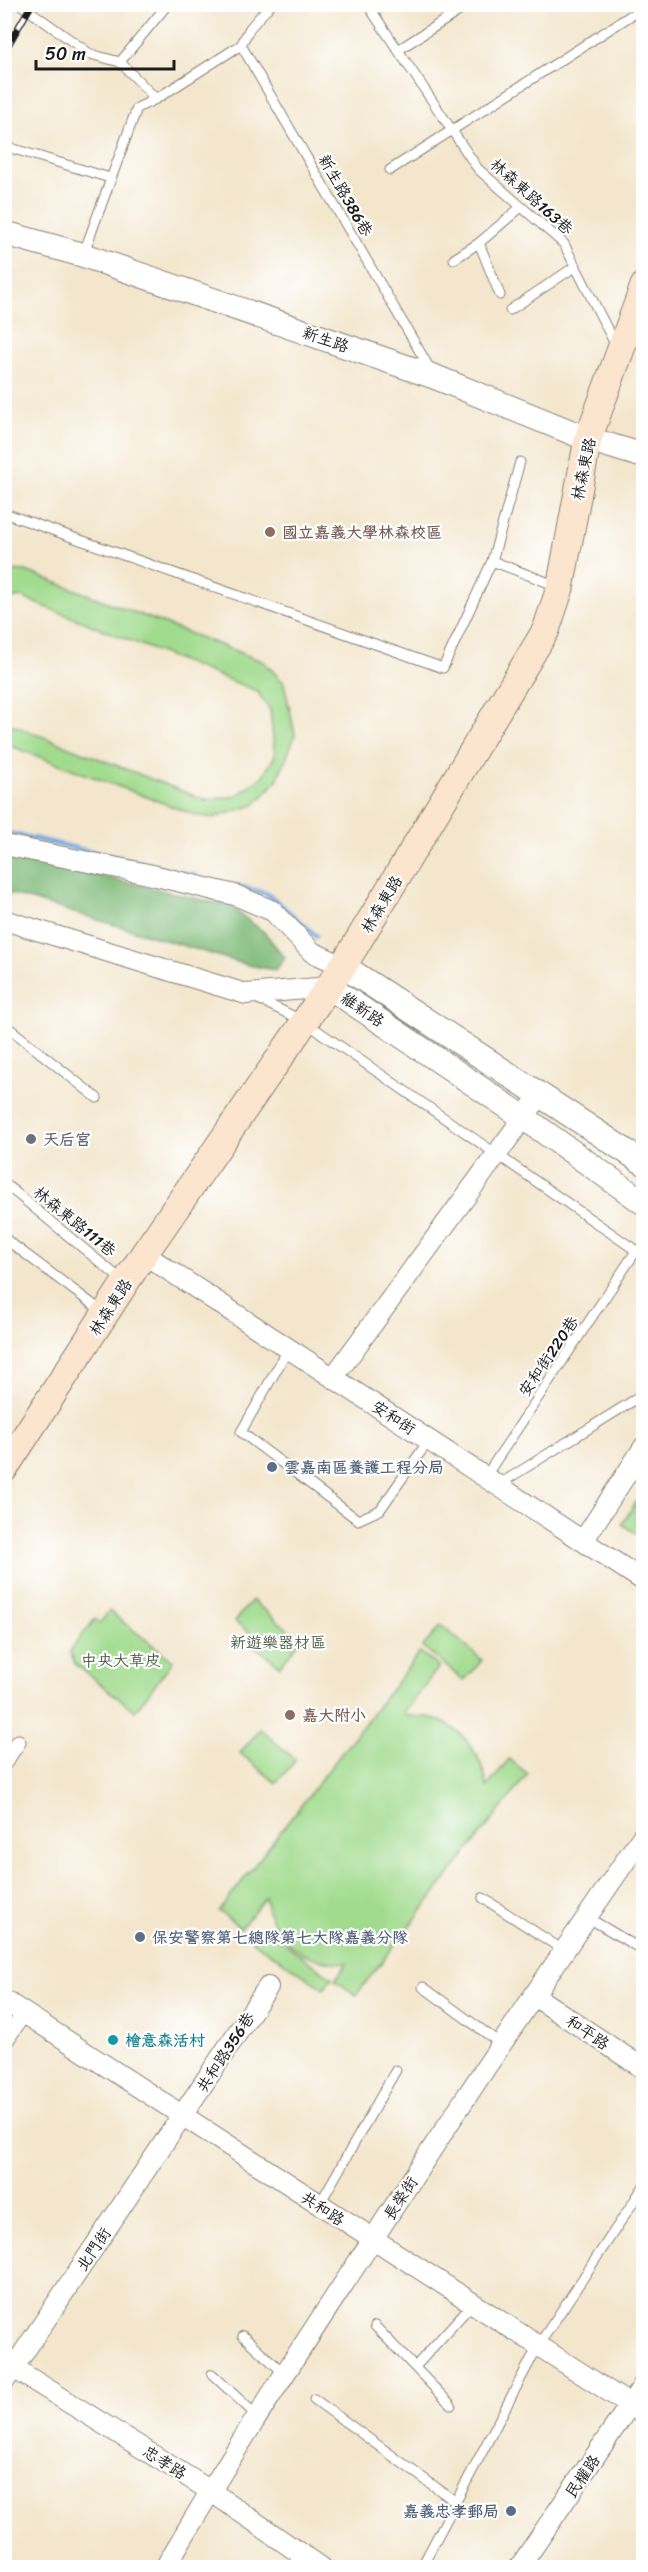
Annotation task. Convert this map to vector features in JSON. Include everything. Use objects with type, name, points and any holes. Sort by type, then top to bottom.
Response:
[{"type":"main road","name":"林森東路","points":[[4,1468],[144,1254],[336,976],[546,630],[560,588],[588,440],[644,286]]},
{"type":"street","name":"新生路","points":[[4,233],[83,255],[435,377],[588,440],[644,456]]},
{"type":"street","points":[[4,845],[148,874],[235,895],[273,911],[336,976]]},
{"type":"street","name":"維新路","points":[[5,922],[246,994],[336,976],[540,1095],[644,1163]]},
{"type":"street","name":"維新路","points":[[336,976],[523,1117],[644,1203]]},
{"type":"street","points":[[333,1378],[540,1095]]},
{"type":"street","name":"安和街","points":[[144,1254],[644,1581]]},
{"type":"street","points":[[583,1541],[644,1447]]},
{"type":"street","points":[[4,1763],[18,1742]]},
{"type":"street","name":"長榮街","points":[[165,2568],[209,2490],[257,2416],[533,1995],[644,1834]]},
{"type":"street","name":"共和路356巷","points":[[182,2116],[268,1987]]},
{"type":"street","name":"和平路","points":[[533,1995],[644,2068]]},
{"type":"street","name":"共和路","points":[[4,2000],[636,2409]]},
{"type":"street","points":[[4,2043],[24,2013]]},
{"type":"street","name":"北門街","points":[[7,2370],[182,2116]]},
{"type":"street","name":"忠孝路","points":[[7,2370],[209,2490],[321,2568]]},
{"type":"street","name":"民權路","points":[[519,2568],[636,2409],[644,2384]]},
{"type":"lane","points":[[20,4],[90,54],[120,62],[156,99]]},
{"type":"lane","points":[[120,62],[168,4]]},
{"type":"lane","points":[[83,255],[136,108],[156,99],[241,45],[250,28],[271,4]]},
{"type":"lane","name":"林森東路163巷","points":[[367,4],[478,169],[564,244],[620,353]]},
{"type":"lane","points":[[398,50],[470,4]]},
{"type":"lane","points":[[390,170],[452,128],[644,7]]},
{"type":"lane","name":"新生路386巷","points":[[241,45],[435,377]]},
{"type":"lane","points":[[4,146],[110,178]]},
{"type":"lane","points":[[454,259],[478,243],[521,207]]},
{"type":"lane","points":[[478,243],[500,295]]},
{"type":"lane","points":[[510,310],[576,266]]},
{"type":"lane","points":[[4,513],[443,668],[492,561],[520,462]]},
{"type":"lane","points":[[492,561],[560,588]]},
{"type":"lane","points":[[246,994],[305,1022],[640,1254]]},
{"type":"lane","points":[[4,1024],[97,1098]]},
{"type":"lane","name":"林森東路111巷","points":[[4,1183],[126,1283]]},
{"type":"lane","points":[[4,1238],[105,1314]]},
{"type":"lane","name":"安和街220巷","points":[[492,1481],[640,1254]]},
{"type":"lane","points":[[289,1348],[241,1432],[358,1520],[380,1510],[429,1440]]},
{"type":"lane","points":[[492,1481],[644,1394]]},
{"type":"lane","points":[[483,1898],[563,1950]]},
{"type":"lane","points":[[587,1917],[644,1951]]},
{"type":"lane","points":[[423,1987],[501,2044]]},
{"type":"lane","points":[[319,2205],[396,2070]]},
{"type":"lane","points":[[421,2568],[538,2346],[644,2186]]},
{"type":"lane","points":[[415,2367],[472,2304]]},
{"type":"lane","points":[[375,2326],[451,2405]]},
{"type":"lane","points":[[243,2337],[285,2374]]},
{"type":"lane","points":[[212,2374],[257,2416]]},
{"type":"lane","points":[[314,2399],[456,2502]]},
{"type":"green space","points":[[5,570],[26,571],[264,662],[284,683],[295,735],[276,782],[254,805],[213,818],[195,815],[5,744],[5,722],[205,800],[236,796],[262,777],[275,756],[270,710],[257,691],[21,597],[5,600]]},
{"type":"green space","points":[[5,854],[229,906],[264,932],[285,958],[275,970],[248,965],[5,892]]},
{"type":"green space","points":[[643,1491],[643,1538],[622,1524]]},
{"type":"green space","name":"新遊樂器材區","points":[[252,1600],[301,1640],[280,1666],[251,1643],[255,1637],[235,1621]]},
{"type":"green space","name":"中央大草皮","points":[[109,1611],[173,1661],[135,1711],[75,1664],[70,1651],[95,1619],[100,1623]]},
{"type":"green space","points":[[441,1625],[482,1660],[464,1681],[423,1647]]},
{"type":"green space","points":[[420,1652],[439,1667],[403,1713],[435,1719],[455,1729],[476,1755],[487,1787],[509,1759],[528,1774],[356,1995],[335,1980],[347,1963],[317,1959],[292,1946],[275,1926],[265,1897],[241,1928],[219,1911]]},
{"type":"green space","points":[[260,1729],[296,1760],[276,1783],[240,1753]]},
{"type":"green space","points":[[262,1927],[332,1978],[324,1989],[252,1941]]},
{"type":"waterway","points":[[4,832],[194,875]]},
{"type":"waterway","points":[[238,886],[268,894],[316,936]]},
{"type":"railway","points":[[4,52],[32,4]]},
{"type":"place","name":"國立嘉義大學林森校區","points":[[270,532]]},
{"type":"place","name":"天后宮","points":[[31,1139]]},
{"type":"place","name":"雲嘉南區養護工程分局","points":[[272,1467]]},
{"type":"place","name":"嘉大附小","points":[[290,1715]]},
{"type":"place","name":"保安警察第七總隊第七大隊嘉義分隊","points":[[140,1937]]},
{"type":"place","name":"檜意森活村","points":[[113,2040]]},
{"type":"place","name":"嘉義忠孝郵局","points":[[511,2511]]}]
